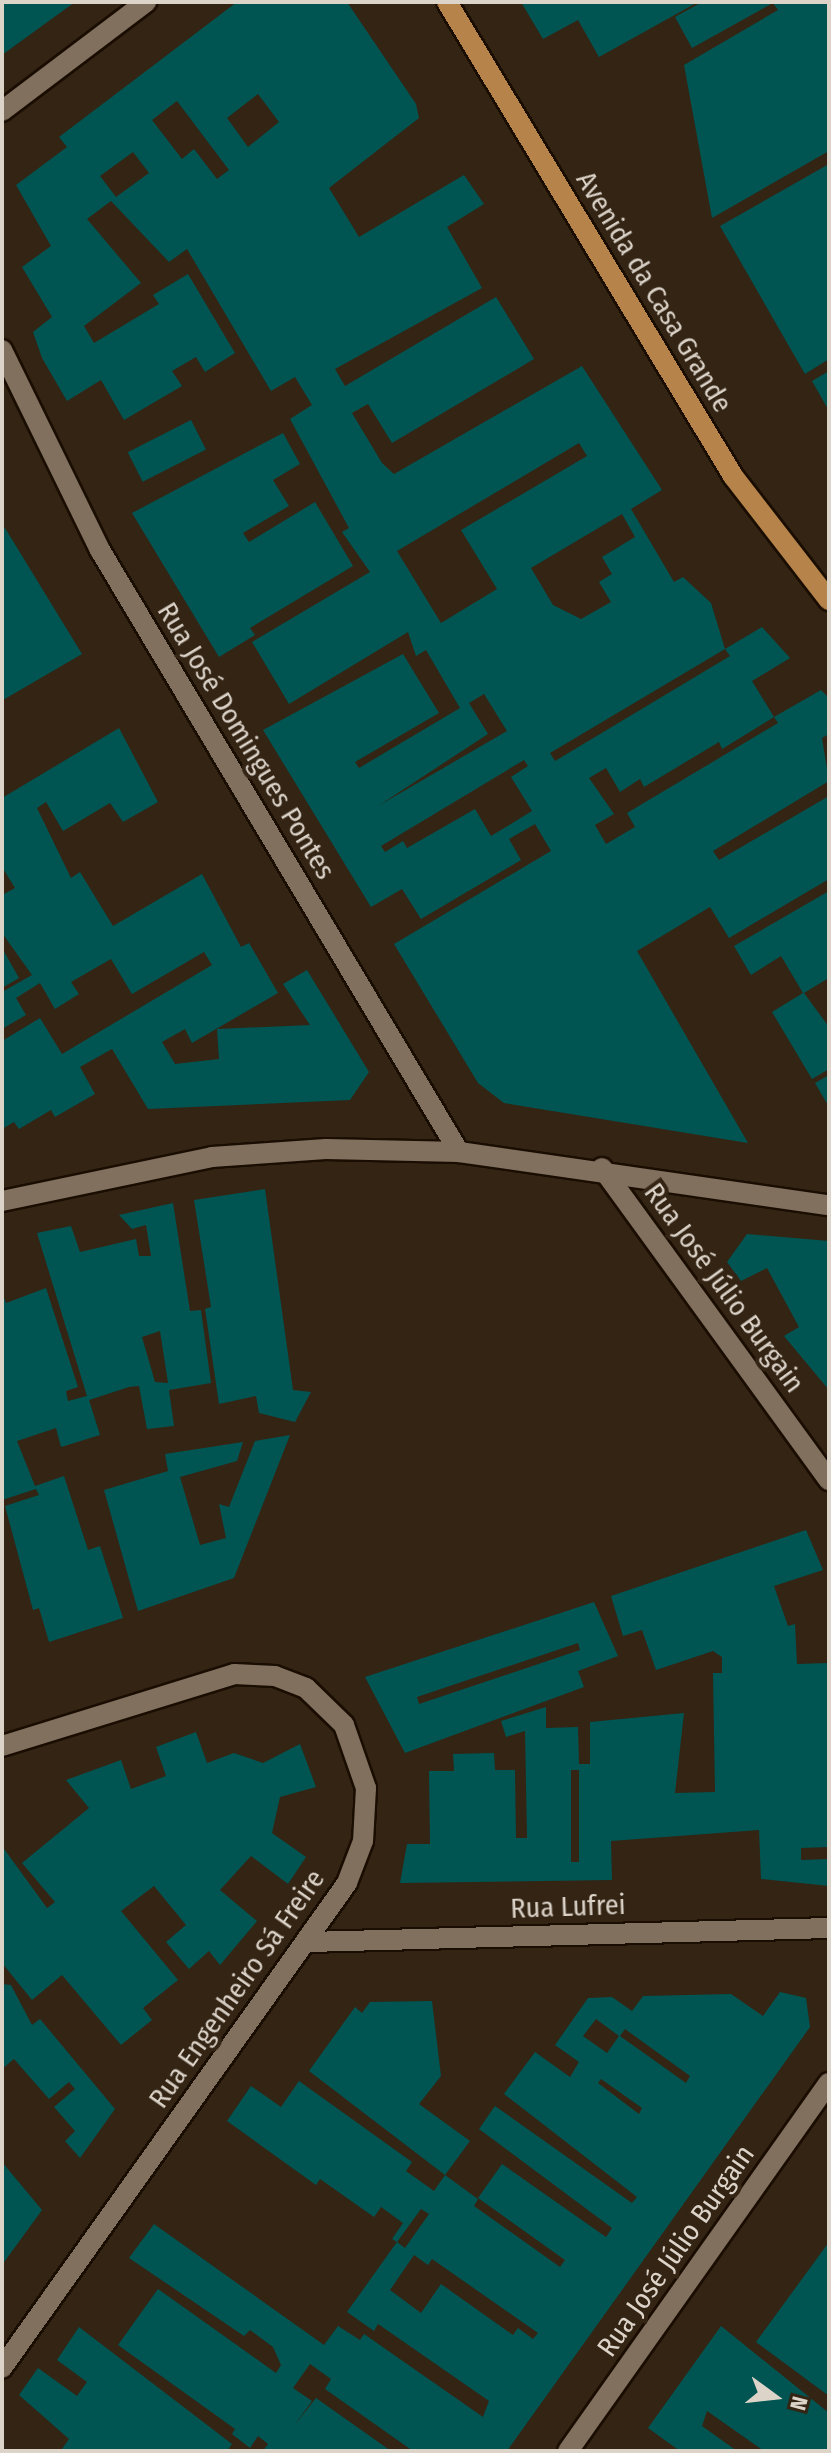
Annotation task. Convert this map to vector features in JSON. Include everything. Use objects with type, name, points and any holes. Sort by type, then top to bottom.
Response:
[{"type":"main road","name":"Avenida da Casa Grande","points":[[447,2],[733,476],[829,600]]},
{"type":"street","points":[[2,111],[146,2]]},
{"type":"street","name":"Rua José Domingues Pontes","points":[[2,350],[100,550],[459,1152]]},
{"type":"street","points":[[2,1201],[212,1157],[459,1152],[602,1168],[829,1205]]},
{"type":"street","name":"Rua José Júlio Burgain","points":[[602,1168],[829,1480]]},
{"type":"street","name":"Rua Engenheiro Sá Freire","points":[[2,1746],[234,1674],[275,1676],[306,1688],[344,1725],[366,1788],[363,1841],[347,1883],[309,1942],[2,2368]]},
{"type":"street","name":"Rua Lufrei","points":[[309,1942],[829,1928]]},
{"type":"street","name":"Rua José Júlio Burgain","points":[[568,2451],[829,2083]]},
{"type":"building","points":[[2,2],[75,2],[2,55]]},
{"type":"building","points":[[237,2],[347,2],[416,104],[419,118],[329,188],[359,237],[464,175],[484,204],[447,227],[482,288],[335,369],[345,386],[496,297],[534,359],[392,443],[368,404],[352,413],[382,463],[394,474],[582,366],[662,490],[631,509],[674,582],[683,577],[711,603],[725,649],[762,627],[790,658],[752,681],[774,717],[821,690],[829,698],[829,734],[822,738],[829,781],[713,851],[719,860],[829,796],[829,879],[729,938],[710,907],[637,951],[748,1143],[504,1103],[478,1083],[394,944],[551,851],[535,824],[509,839],[521,860],[421,919],[402,889],[371,907],[263,730],[403,654],[439,713],[355,762],[359,768],[460,708],[426,650],[416,656],[408,632],[289,704],[252,642],[370,572],[342,532],[349,528],[290,419],[312,405],[295,377],[271,391],[187,249],[169,262],[111,201],[87,219],[141,283],[84,326],[94,343],[159,304],[153,295],[188,274],[235,353],[205,372],[196,357],[172,371],[182,386],[124,420],[101,380],[67,401],[42,358],[33,332],[52,317],[22,267],[51,246],[16,185],[67,147],[59,137]],"holes":[[[258,94],[279,122],[248,147],[227,118]],[[177,101],[229,170],[217,179],[194,149],[182,159],[152,120]],[[133,152],[149,173],[116,197],[100,176]],[[579,443],[587,456],[461,530],[497,589],[441,623],[397,551]],[[622,514],[635,537],[602,557],[612,574],[599,582],[611,602],[581,619],[553,605],[531,568]],[[725,649],[730,656],[555,761],[550,753]],[[484,694],[507,731],[378,806],[488,734],[469,703]],[[774,717],[778,723],[627,813],[635,827],[606,844],[595,825],[614,814],[589,778],[606,768],[620,792],[640,779],[644,787],[719,742],[722,749]],[[524,760],[528,766],[511,777],[532,811],[491,836],[475,809],[407,848],[403,841],[385,852],[381,846]]]},
{"type":"building","points":[[521,2],[698,2],[599,57],[578,20],[543,39]]},
{"type":"building","points":[[702,2],[829,2],[829,151],[712,218],[684,65],[778,10],[773,3],[692,48],[675,17]]},
{"type":"building","points":[[829,164],[829,359],[805,374],[720,226]]},
{"type":"building","points":[[829,371],[829,411],[812,381]]},
{"type":"building","points":[[191,420],[206,449],[143,482],[128,452]]},
{"type":"building","points":[[283,433],[300,464],[273,480],[289,506],[243,533],[249,542],[315,502],[353,566],[250,628],[255,635],[219,657],[132,513]]},
{"type":"building","points":[[5,528],[82,654],[3,700],[2,530]]},
{"type":"building","points":[[119,728],[158,802],[123,822],[110,803],[63,831],[46,802],[37,808],[71,878],[80,872],[113,926],[202,874],[241,947],[249,943],[278,993],[192,1043],[185,1029],[162,1042],[175,1064],[219,1059],[217,1029],[310,1025],[283,984],[307,970],[369,1072],[350,1100],[148,1109],[112,1049],[80,1067],[95,1094],[55,1117],[51,1110],[19,1129],[14,1122],[2,1129],[2,1041],[40,1018],[62,1054],[212,965],[204,952],[132,994],[111,959],[71,982],[79,994],[55,1009],[40,983],[16,998],[26,1015],[2,1029],[2,992],[32,975],[2,933],[2,895],[15,888],[2,867],[2,798]]},
{"type":"building","points":[[829,891],[827,979],[804,993],[829,1027],[829,1069],[812,1079],[772,1012],[803,993],[781,956],[751,975],[734,946]]},
{"type":"building","points":[[2,948],[19,978],[2,988]]},
{"type":"building","points":[[829,1075],[829,1107],[815,1083]]},
{"type":"building","points":[[265,1189],[293,1390],[311,1392],[295,1422],[259,1413],[256,1396],[219,1404],[205,1309],[211,1307],[194,1200]]},
{"type":"building","points":[[173,1203],[190,1311],[201,1310],[211,1383],[169,1390],[174,1426],[147,1429],[139,1386],[89,1400],[100,1435],[61,1447],[56,1428],[17,1441],[35,1486],[64,1476],[88,1550],[100,1546],[123,1618],[49,1642],[39,1608],[33,1610],[5,1506],[39,1495],[36,1489],[2,1500],[2,1292],[6,1303],[46,1288],[78,1387],[66,1391],[68,1401],[87,1396],[37,1233],[71,1226],[80,1252],[136,1239],[139,1256],[151,1256],[146,1225],[132,1229],[119,1215]],"holes":[[[160,1331],[168,1383],[155,1382],[142,1337]]]},
{"type":"building","points":[[747,1234],[829,1241],[829,1390],[784,1336],[799,1327],[767,1268],[741,1281],[727,1262]]},
{"type":"building","points":[[290,1435],[234,1578],[138,1611],[104,1490],[168,1471],[165,1454],[243,1442],[237,1461],[180,1477],[200,1545],[226,1538],[219,1504],[229,1507],[255,1441]]},
{"type":"building","points":[[806,1530],[823,1570],[774,1586],[788,1626],[795,1624],[797,1664],[828,1663],[829,1847],[801,1848],[801,1860],[829,1859],[829,1886],[761,1879],[759,1830],[611,1841],[612,1880],[400,1883],[407,1844],[430,1844],[429,1771],[454,1771],[453,1754],[494,1753],[495,1770],[515,1770],[516,1838],[527,1838],[525,1731],[506,1737],[501,1721],[546,1707],[546,1728],[578,1727],[579,1764],[590,1764],[590,1722],[684,1713],[675,1793],[715,1792],[713,1673],[722,1673],[722,1657],[713,1651],[656,1670],[642,1630],[623,1636],[611,1596]],"holes":[[[571,1770],[579,1770],[579,1862],[571,1862]]]},
{"type":"building","points":[[594,1602],[618,1656],[578,1671],[584,1687],[405,1753],[365,1677]],"holes":[[[578,1643],[580,1650],[419,1704],[417,1697]]]},
{"type":"building","points":[[196,1732],[207,1763],[234,1753],[263,1763],[300,1744],[316,1787],[280,1797],[272,1833],[306,1857],[288,1884],[251,1856],[220,1890],[257,1921],[220,1965],[209,1951],[189,1969],[166,1942],[186,1925],[154,1886],[121,1911],[178,1980],[143,2008],[152,2020],[121,2045],[62,1975],[32,2000],[2,1963],[2,1846],[47,1908],[55,1902],[22,1863],[89,1808],[66,1780],[121,1760],[131,1789],[166,1776],[156,1747]]},
{"type":"building","points":[[2,1984],[11,1985],[32,2025],[40,2019],[115,2109],[80,2158],[65,2141],[75,2131],[54,2107],[75,2089],[69,2082],[49,2099],[14,2059],[2,2069]]},
{"type":"building","points":[[780,1992],[806,1998],[810,2027],[507,2451],[413,2451],[325,2389],[331,2379],[310,2364],[293,2388],[312,2401],[293,2427],[316,2398],[391,2451],[263,2451],[268,2444],[258,2436],[250,2448],[232,2434],[235,2429],[118,2345],[158,2289],[276,2373],[281,2365],[273,2347],[250,2330],[244,2336],[129,2258],[154,2224],[324,2345],[338,2326],[360,2340],[364,2334],[483,2417],[489,2401],[378,2324],[374,2331],[347,2312],[397,2242],[392,2239],[403,2223],[381,2207],[374,2217],[320,2179],[316,2185],[227,2121],[251,2086],[281,2107],[299,2081],[412,2162],[406,2171],[434,2191],[445,2175],[478,2199],[474,2206],[560,2267],[565,2260],[478,2198],[502,2164],[606,2237],[612,2228],[479,2129],[495,2106],[632,2203],[637,2197],[504,2094],[535,2052],[570,2077],[579,2062],[555,2045],[588,1998],[612,1997],[632,2011],[643,1996],[731,1994],[763,2016]],"holes":[[[596,2019],[619,2036],[607,2053],[583,2036]],[[625,2029],[690,2076],[686,2083],[620,2036]],[[601,2079],[642,2108],[639,2114],[598,2083]],[[421,2209],[429,2214],[405,2248],[397,2242]],[[414,2255],[428,2265],[432,2259],[538,2333],[533,2339],[518,2328],[513,2335],[441,2284],[421,2313],[390,2290]]]},
{"type":"building","points":[[432,2001],[441,2076],[419,2104],[470,2141],[445,2175],[309,2071],[355,2007],[362,2013],[370,2002]]},
{"type":"building","points":[[2,2162],[42,2210],[2,2265]]},
{"type":"building","points":[[829,2242],[829,2396],[756,2342]]},
{"type":"building","points":[[721,2326],[829,2413],[829,2451],[764,2451],[707,2411],[702,2426],[737,2451],[680,2451],[648,2428]]},
{"type":"building","points":[[79,2327],[232,2444],[227,2451],[62,2449],[69,2439],[19,2395],[38,2368],[77,2396],[87,2382],[57,2360]]}]
